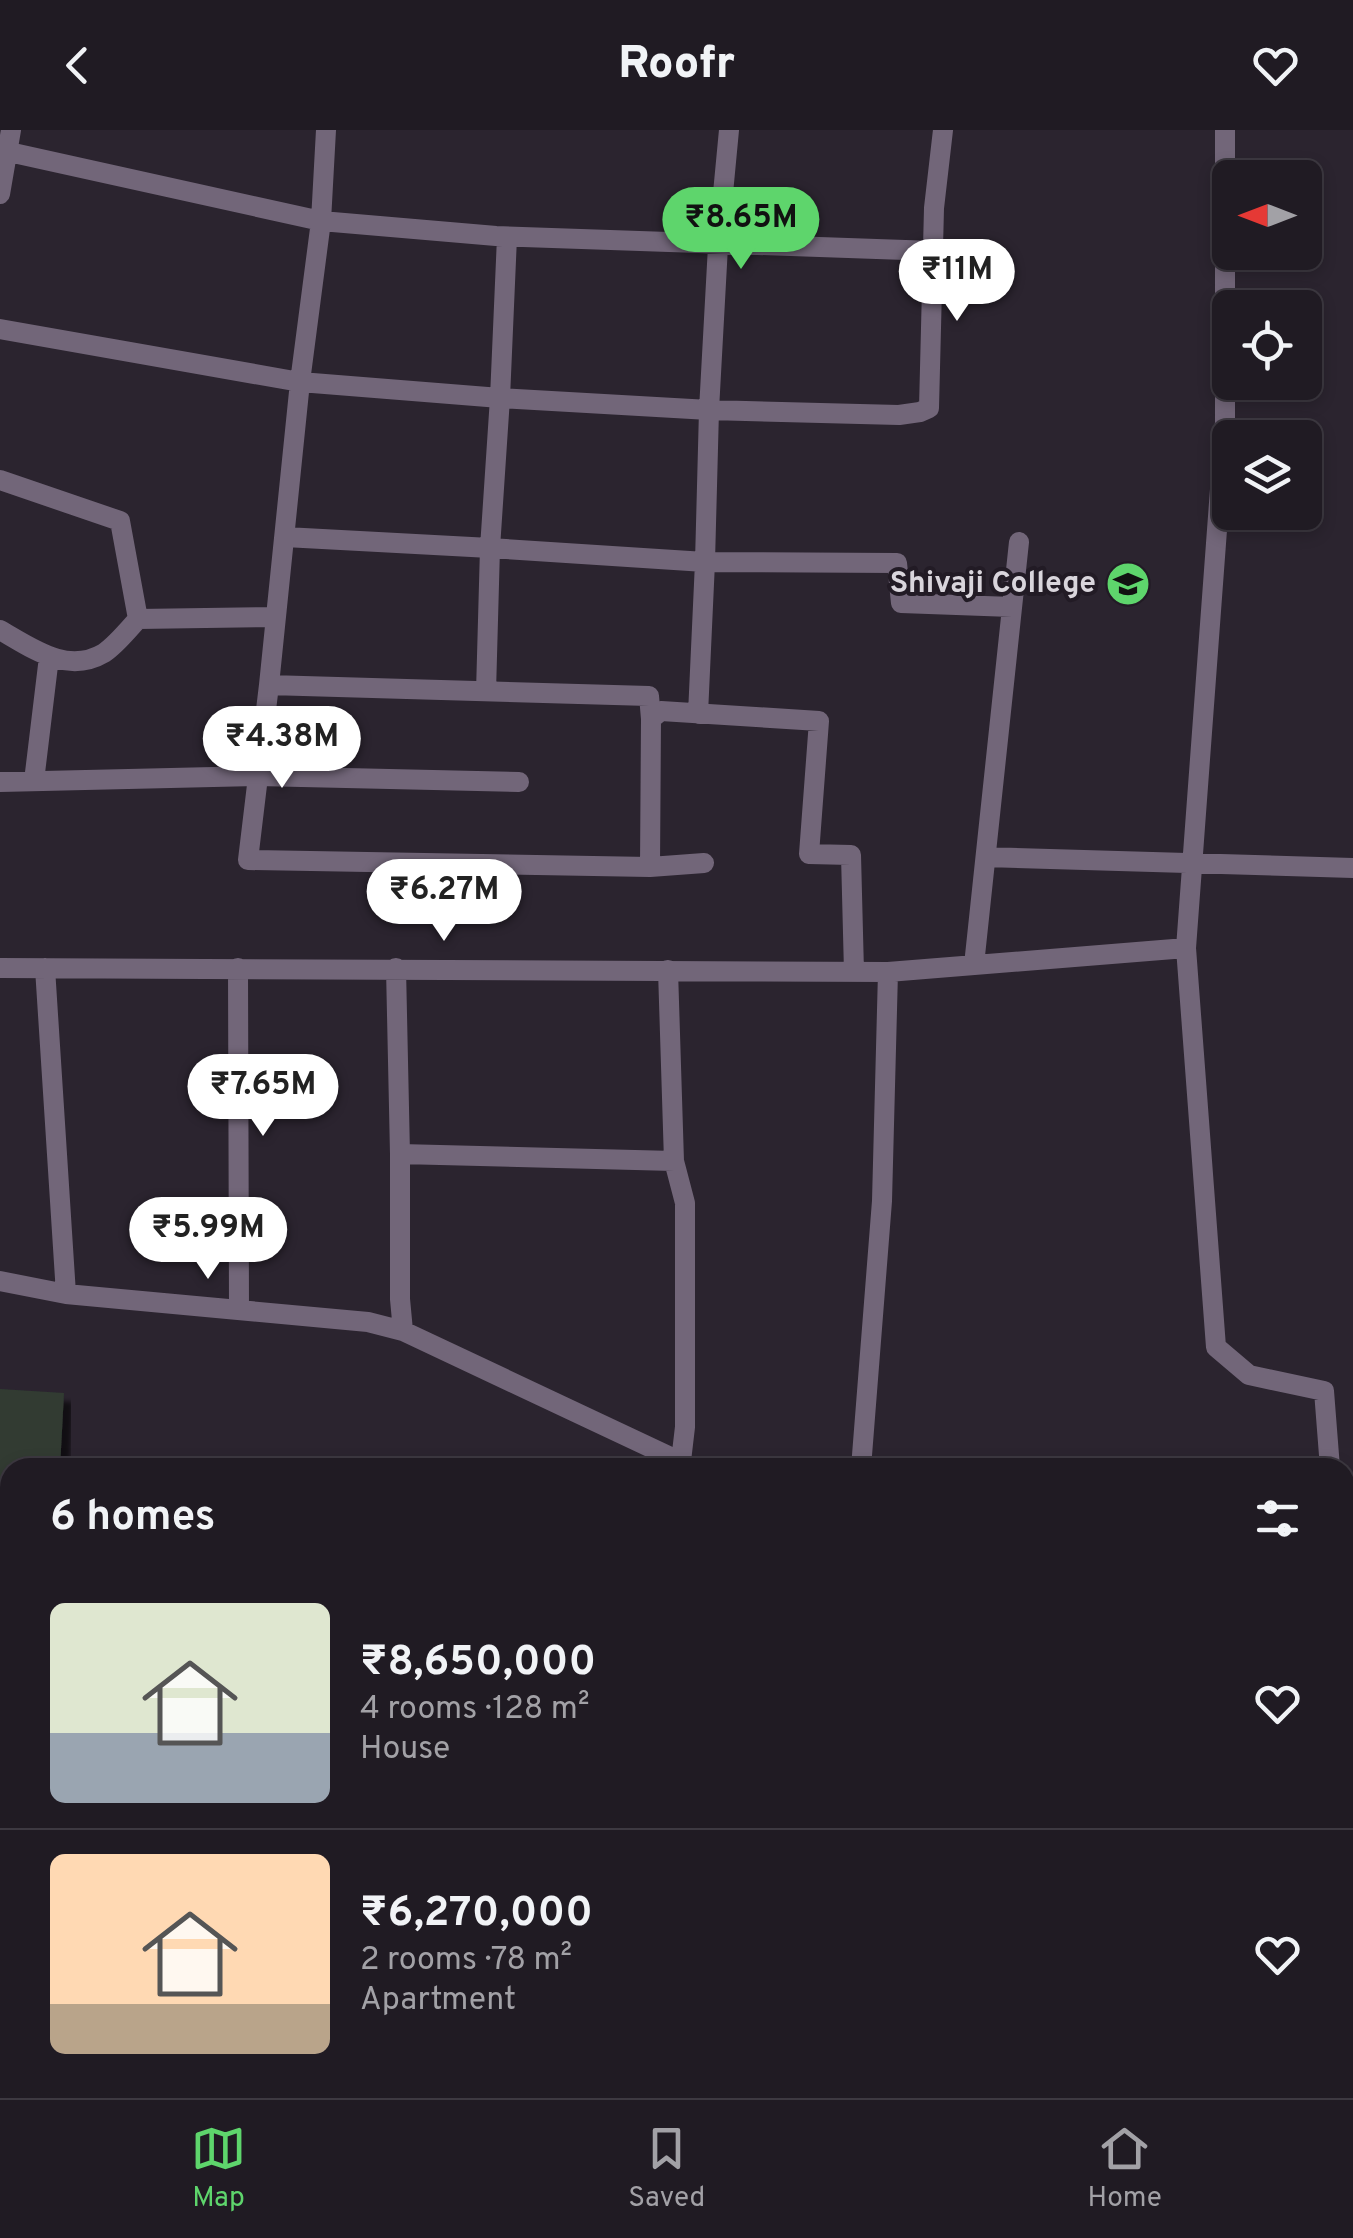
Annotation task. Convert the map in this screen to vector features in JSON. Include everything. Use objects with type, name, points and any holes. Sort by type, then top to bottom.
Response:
[{"type":"street","points":[[326,130],[321,221],[248,860],[650,867],[704,862]]},
{"type":"street","points":[[698,714],[709,410],[718,246],[730,130]]},
{"type":"street","points":[[0,330],[300,382],[709,410],[899,415],[920,412],[928,408],[934,208],[943,130]]},
{"type":"street","points":[[1225,130],[1225,422],[1186,948],[1216,1347],[1249,1375],[1324,1392],[1329,1458]]},
{"type":"street","points":[[0,194],[6,144],[321,221],[507,237],[934,252]]},
{"type":"street","points":[[486,692],[507,237]]},
{"type":"street","points":[[0,480],[120,521],[138,619]]},
{"type":"street","points":[[284,537],[705,562],[897,563],[901,603],[1012,607]]},
{"type":"street","points":[[974,965],[1019,542]]},
{"type":"street","points":[[0,630],[49,657],[68,662],[88,660],[106,652],[138,619],[276,617]]},
{"type":"street","points":[[34,781],[49,657]]},
{"type":"street","points":[[269,685],[648,696],[650,867]]},
{"type":"street","points":[[651,719],[660,711],[819,721],[808,854],[850,855],[854,972]]},
{"type":"street","points":[[0,782],[258,776],[519,782]]},
{"type":"street","points":[[986,858],[1353,868]]},
{"type":"street","points":[[0,968],[888,972],[1186,948]]},
{"type":"street","points":[[46,968],[66,1294]]},
{"type":"street","points":[[238,968],[239,1310]]},
{"type":"street","points":[[396,968],[403,1331]]},
{"type":"street","points":[[668,970],[674,1161],[684,1203],[687,1458]]},
{"type":"street","points":[[861,1458],[882,1201],[888,972]]},
{"type":"street","points":[[400,1154],[674,1161]]},
{"type":"street","points":[[0,1281],[66,1294],[368,1322],[403,1331],[675,1458]]},
{"type":"building","points":[[0,1389],[64,1393],[61,1458],[0,1458]]},
{"type":"place","name":"Shivaji College","points":[[1128,584]]}]
